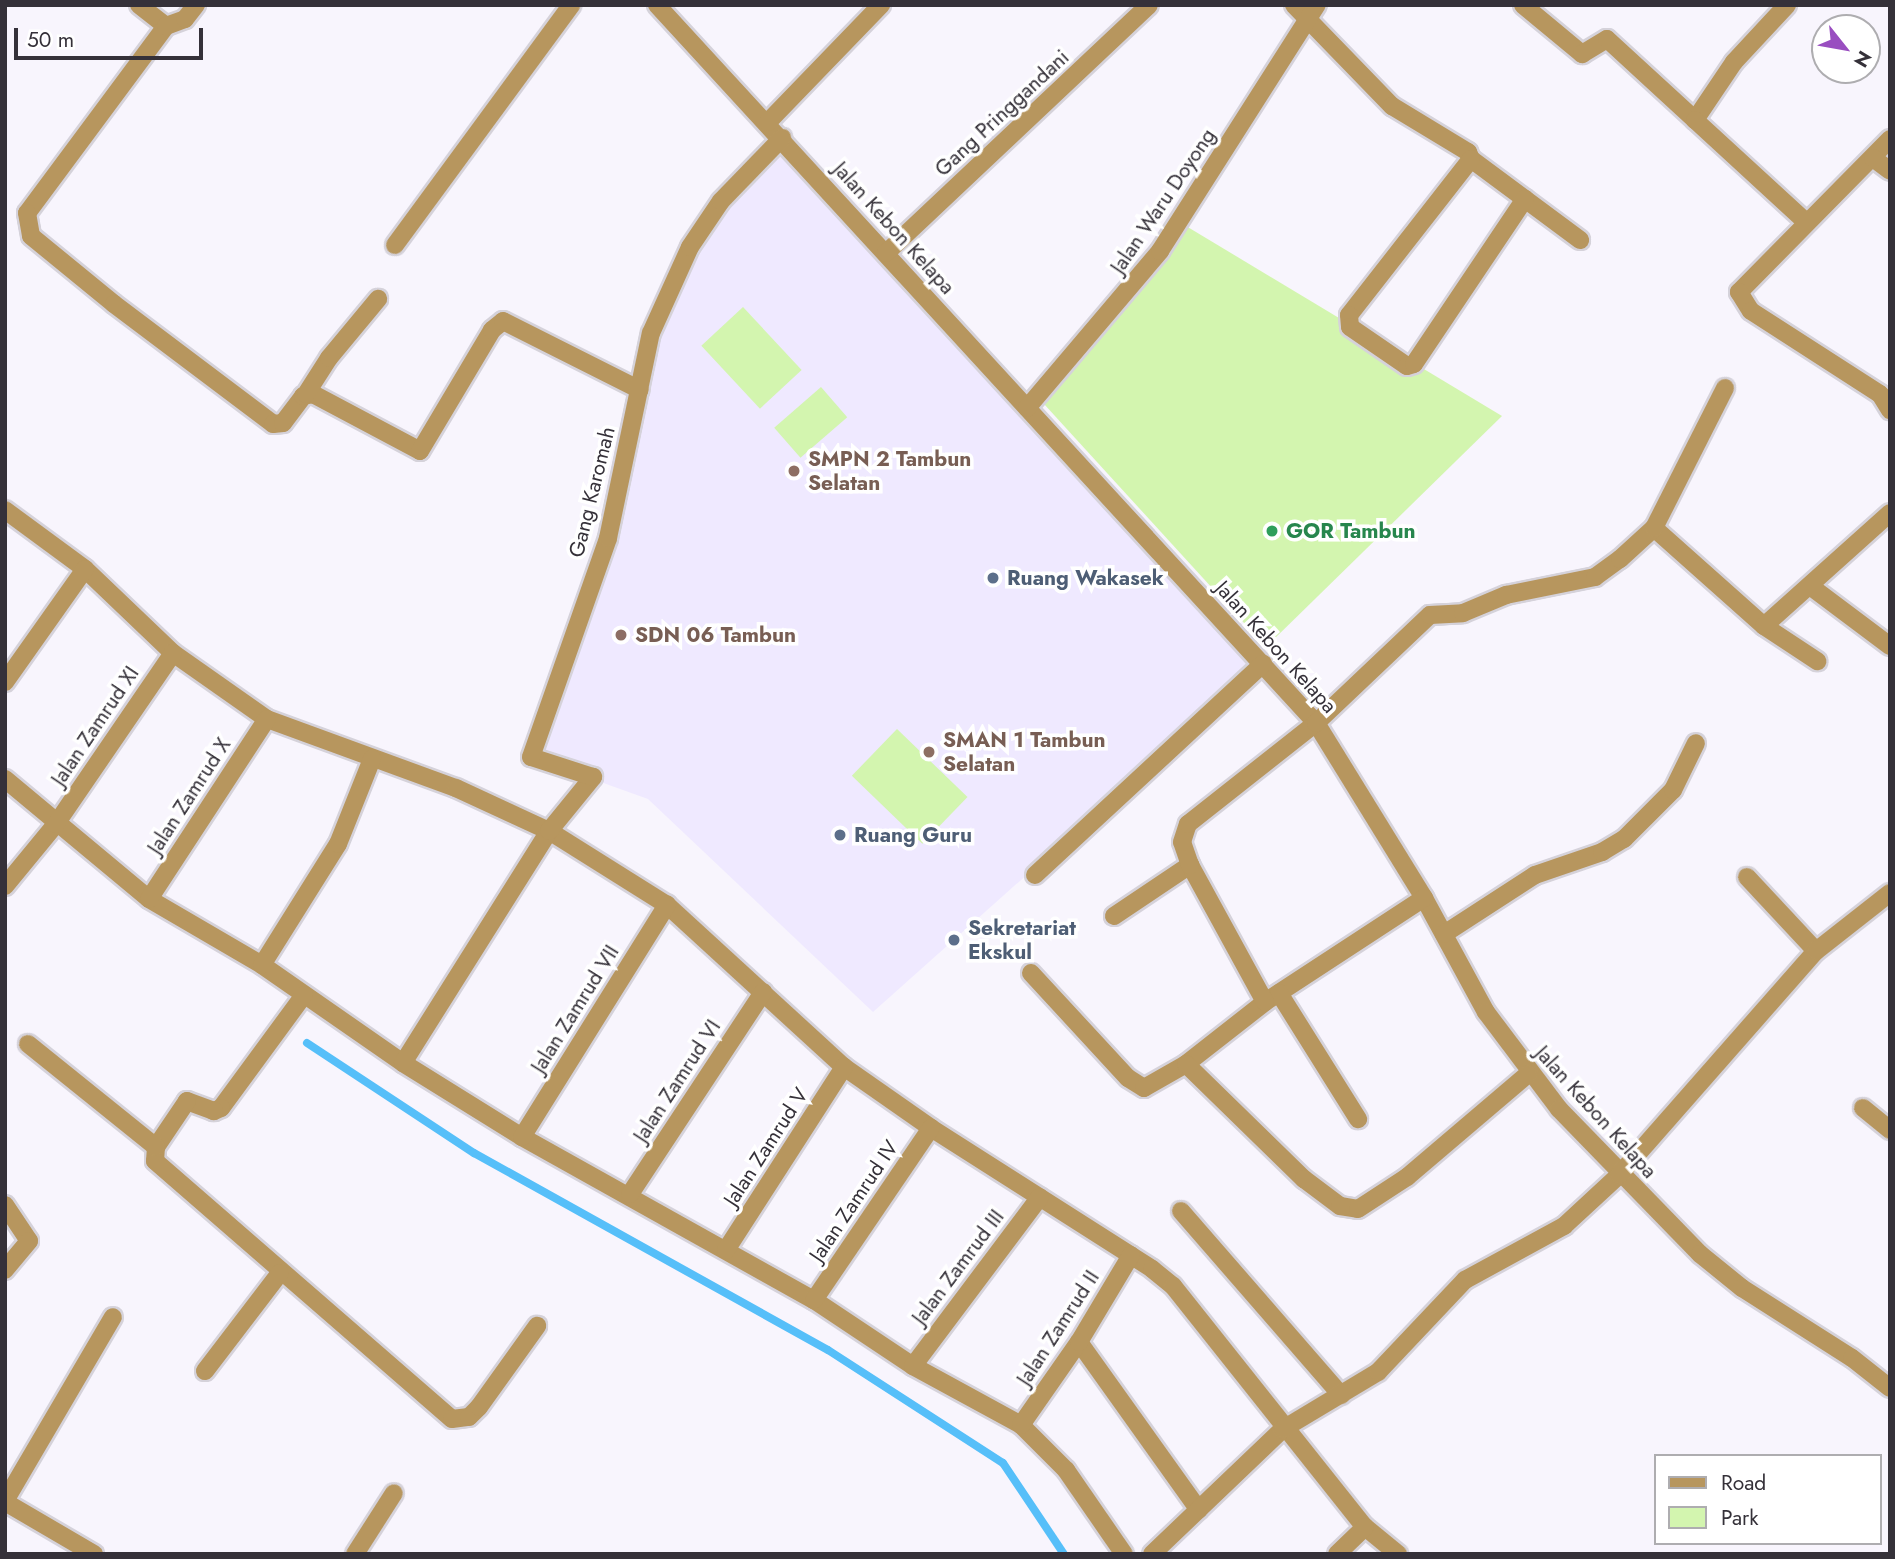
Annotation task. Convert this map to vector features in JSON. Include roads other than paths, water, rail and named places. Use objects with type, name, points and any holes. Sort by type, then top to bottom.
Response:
[{"type":"street","points":[[139,5],[166,26]]},
{"type":"street","points":[[196,5],[186,19],[166,26],[34,198],[27,213],[31,236],[273,424],[282,423],[306,394],[329,358],[378,299]]},
{"type":"street","points":[[395,245],[571,5]]},
{"type":"street","points":[[768,122],[881,5]]},
{"type":"street","points":[[1293,5],[1392,106],[1468,152],[1471,159],[1580,240]]},
{"type":"street","name":"Jalan Waru Doyong","points":[[1027,408],[1160,251],[1317,5]]},
{"type":"street","points":[[1523,5],[1582,54],[1607,39],[1806,222]]},
{"type":"street","points":[[1695,120],[1734,62],[1787,5]]},
{"type":"street","name":"Jalan Kebon Kelapa","points":[[667,8],[886,253],[1316,723],[1424,898],[1486,1012],[1528,1074],[1619,1175],[1742,1289],[1888,1383]]},
{"type":"street","name":"Gang Pringgandani","points":[[886,253],[1140,8]]},
{"type":"street","name":"Gang Karomah","points":[[549,831],[593,777],[531,757],[608,538],[651,333],[690,247],[722,201],[782,138]]},
{"type":"street","points":[[1890,139],[1746,280],[1740,298],[1751,311],[1880,394],[1890,410]]},
{"type":"street","points":[[1873,158],[1890,171]]},
{"type":"street","points":[[1471,159],[1349,315],[1350,327],[1403,364],[1414,364],[1525,199]]},
{"type":"street","points":[[306,394],[423,450],[492,330],[503,321],[640,390]]},
{"type":"street","points":[[1358,1119],[1272,997],[1190,865],[1182,842],[1188,824],[1316,723],[1430,615],[1463,613],[1506,595],[1595,577],[1654,528],[1725,388]]},
{"type":"street","points":[[5,510],[85,569],[173,653],[267,719],[456,788],[549,831],[667,905],[844,1067],[931,1128],[1131,1255],[1173,1286],[1283,1429],[1365,1527],[1398,1554]]},
{"type":"street","points":[[1764,626],[1890,513]]},
{"type":"street","points":[[1654,528],[1764,626],[1817,661]]},
{"type":"street","points":[[5,682],[85,569]]},
{"type":"street","points":[[1810,586],[1890,646]]},
{"type":"street","name":"Jalan Zamrud XI","points":[[5,886],[56,824],[173,653]]},
{"type":"street","points":[[1035,875],[1263,664]]},
{"type":"street","name":"Jalan Zamrud X","points":[[149,899],[267,719]]},
{"type":"street","points":[[1444,934],[1535,875],[1602,852],[1624,839],[1673,790],[1696,743]]},
{"type":"street","points":[[262,965],[338,844],[372,759]]},
{"type":"street","points":[[5,779],[149,899],[262,965],[403,1063],[522,1137],[630,1194],[814,1300],[913,1366],[1021,1425],[1066,1470],[1124,1554]]},
{"type":"street","points":[[403,1063],[549,831]]},
{"type":"street","points":[[1114,916],[1190,865]]},
{"type":"street","points":[[1747,877],[1816,951]]},
{"type":"street","points":[[1153,1554],[1283,1429],[1378,1372],[1465,1280],[1546,1239],[1619,1175],[1816,951],[1890,893]]},
{"type":"street","points":[[1031,973],[1135,1085],[1157,1083],[1186,1064],[1272,997],[1424,898]]},
{"type":"street","name":"Jalan Zamrud VII","points":[[522,1137],[667,905]]},
{"type":"street","name":"Jalan Zamrud VI","points":[[630,1194],[763,992]]},
{"type":"street","points":[[156,1147],[188,1099],[214,1111],[220,1108],[304,995]]},
{"type":"street","points":[[28,1044],[156,1147],[159,1166],[444,1414],[460,1420],[479,1407],[537,1326]]},
{"type":"street","points":[[1186,1064],[1304,1180],[1340,1206],[1358,1209],[1407,1177],[1528,1074]]},
{"type":"street","name":"Jalan Zamrud V","points":[[726,1251],[844,1067]]},
{"type":"street","points":[[1863,1108],[1890,1130]]},
{"type":"street","name":"Jalan Zamrud IV","points":[[814,1300],[931,1128]]},
{"type":"street","name":"Jalan Zamrud III","points":[[913,1366],[1040,1197]]},
{"type":"street","points":[[5,1205],[29,1241],[5,1270]]},
{"type":"street","points":[[1181,1211],[1341,1395]]},
{"type":"street","name":"Jalan Zamrud II","points":[[1021,1425],[1079,1342],[1131,1255]]},
{"type":"street","points":[[205,1371],[280,1273]]},
{"type":"street","points":[[94,1554],[5,1501],[113,1317]]},
{"type":"street","points":[[1079,1342],[1199,1510]]},
{"type":"street","points":[[355,1554],[394,1493]]},
{"type":"street","points":[[1337,1554],[1365,1527]]},
{"type":"waterway","points":[[307,1043],[474,1153],[828,1350],[1003,1463],[1064,1554]]},
{"type":"place","name":"SMPN 2 Tambun Selatan","points":[[794,471]]},
{"type":"place","name":"GOR Tambun","points":[[1272,531]]},
{"type":"place","name":"Ruang Wakasek","points":[[993,578]]},
{"type":"place","name":"SDN 06 Tambun","points":[[621,635]]},
{"type":"place","name":"SMAN 1 Tambun Selatan","points":[[929,752]]},
{"type":"place","name":"Ruang Guru","points":[[840,835]]},
{"type":"place","name":"Sekretariat Ekskul","points":[[954,940]]}]
